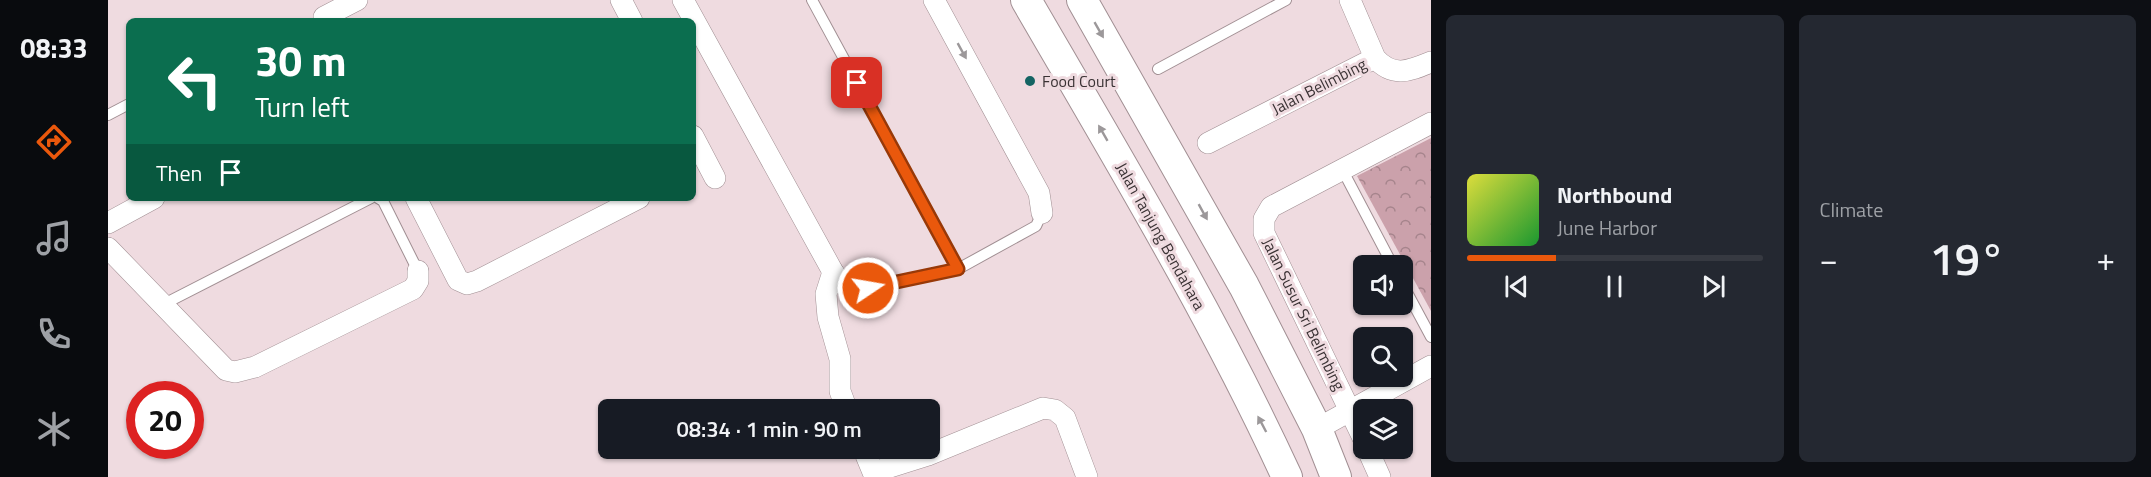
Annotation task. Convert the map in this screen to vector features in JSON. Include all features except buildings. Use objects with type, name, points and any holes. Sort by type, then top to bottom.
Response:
[{"type":"main road","name":"Jalan Tanjung Bendahara","points":[[1026,0],[1132,183],[1251,403],[1287,477]]},
{"type":"main road","points":[[1082,0],[1244,286],[1317,429],[1336,477]]},
{"type":"main road","points":[[1132,183],[1174,161]]},
{"type":"street","points":[[322,13],[357,0]]},
{"type":"street","points":[[621,0],[630,18]]},
{"type":"street","points":[[683,0],[693,18]]},
{"type":"street","points":[[934,0],[1039,193],[1042,213]]},
{"type":"street","points":[[1350,0],[1375,58]]},
{"type":"street","points":[[696,23],[837,278],[826,294],[828,317],[840,359],[840,391],[843,399]]},
{"type":"street","name":"Jalan Belimbing","points":[[1208,142],[1375,58],[1389,70],[1402,71],[1431,62]]},
{"type":"street","points":[[1342,169],[1431,123]]},
{"type":"street","points":[[696,142],[715,178]]},
{"type":"street","name":"Jalan Susur Sri Belimbing","points":[[1342,169],[1271,207],[1264,219],[1264,233],[1353,415]]},
{"type":"street","points":[[108,223],[148,201]]},
{"type":"street","points":[[418,201],[458,279],[466,284],[477,281],[633,201]]},
{"type":"street","points":[[108,248],[226,370],[235,372],[243,372],[255,367],[413,289],[418,281],[418,271]]},
{"type":"street","points":[[1317,429],[1431,366]]},
{"type":"street","points":[[868,459],[874,474],[928,455],[1043,408],[1055,410],[1065,418],[1088,477]]},
{"type":"street","points":[[1372,459],[1380,477]]},
{"type":"lane","points":[[812,0],[958,269]]},
{"type":"lane","points":[[1158,69],[1286,0]]},
{"type":"lane","points":[[108,115],[126,106]]},
{"type":"lane","points":[[1342,169],[1388,255]]},
{"type":"lane","points":[[164,304],[365,201]]},
{"type":"lane","points":[[383,201],[418,271]]},
{"type":"lane","points":[[837,278],[854,288],[868,288],[958,269],[1036,226],[1042,213]]},
{"type":"lane","points":[[1413,303],[1431,337]]},
{"type":"green space","points":[[1431,138],[1431,311],[1413,278],[1413,255],[1400,255],[1357,176]]},
{"type":"place","name":"Food Court","points":[[1030,81]]},
{"type":"route","points":[[857,83],[958,269],[868,288]]}]
